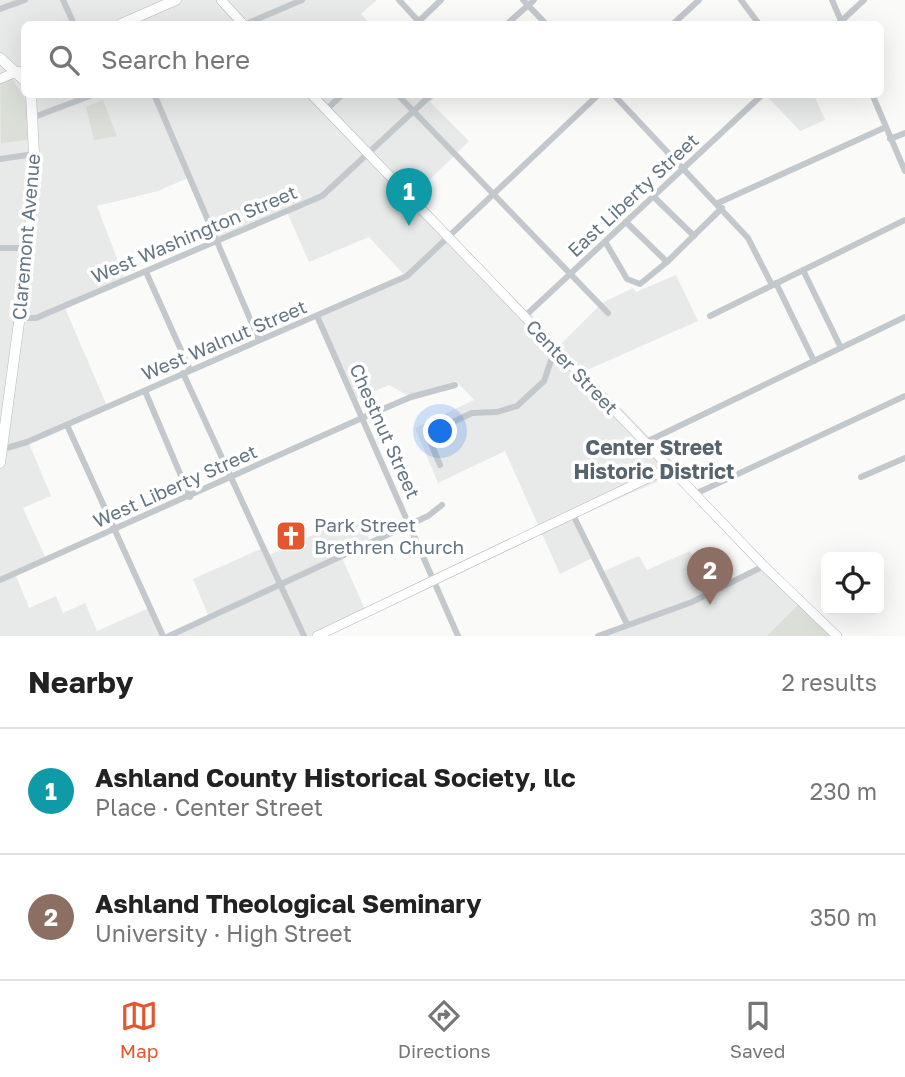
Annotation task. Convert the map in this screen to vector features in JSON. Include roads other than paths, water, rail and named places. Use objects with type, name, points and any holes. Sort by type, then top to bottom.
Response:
[{"type":"main road","points":[[221,0],[241,21]]},
{"type":"main road","points":[[127,21],[168,1]]},
{"type":"main road","points":[[0,58],[21,72]]},
{"type":"main road","points":[[0,79],[21,73]]},
{"type":"main road","name":"Claremont Avenue","points":[[0,463],[29,248],[34,154],[32,98]]},
{"type":"main road","name":"Center Street","points":[[315,98],[764,566],[837,636]]},
{"type":"main road","points":[[317,636],[669,468]]},
{"type":"street","points":[[0,9],[25,0]]},
{"type":"street","points":[[63,0],[73,21]]},
{"type":"street","points":[[251,21],[302,0]]},
{"type":"street","points":[[398,0],[416,21]]},
{"type":"street","points":[[422,21],[442,0]]},
{"type":"street","points":[[676,21],[699,0]]},
{"type":"street","points":[[741,0],[758,21]]},
{"type":"street","points":[[832,0],[840,21]]},
{"type":"street","points":[[843,21],[864,0]]},
{"type":"street","points":[[510,21],[528,2],[544,21]]},
{"type":"street","points":[[34,117],[84,98]]},
{"type":"street","points":[[156,98],[259,340]]},
{"type":"street","points":[[326,110],[339,98]]},
{"type":"street","points":[[401,98],[569,276],[608,313]]},
{"type":"street","name":"West Washington Street","points":[[19,318],[36,318],[322,196],[428,98]]},
{"type":"street","name":"West Walnut Street","points":[[1,450],[67,425],[407,276],[595,98]]},
{"type":"street","points":[[618,98],[720,205],[753,246],[814,361]]},
{"type":"street","name":"East Liberty Street","points":[[524,317],[655,198],[759,98]]},
{"type":"street","points":[[874,98],[905,171]]},
{"type":"street","points":[[606,243],[624,275],[635,284],[647,279],[667,262],[720,205],[886,127]]},
{"type":"street","points":[[890,139],[905,133]]},
{"type":"street","points":[[0,159],[34,154]]},
{"type":"street","points":[[655,198],[694,236]]},
{"type":"street","points":[[710,316],[905,220]]},
{"type":"street","points":[[627,223],[667,262]]},
{"type":"street","points":[[0,248],[29,248]]},
{"type":"street","points":[[803,270],[841,348]]},
{"type":"street","points":[[146,272],[232,479],[303,636]]},
{"type":"street","name":"Chestnut Street","points":[[317,316],[458,636]]},
{"type":"street","points":[[646,442],[905,317]]},
{"type":"street","points":[[440,465],[427,434],[472,413],[497,412],[517,406],[544,381],[555,349]]},
{"type":"street","name":"West Liberty Street","points":[[0,580],[232,479],[362,418],[411,397],[455,384]]},
{"type":"street","points":[[145,391],[190,497]]},
{"type":"street","points":[[695,494],[905,396]]},
{"type":"street","points":[[67,425],[163,636]]},
{"type":"street","points":[[861,477],[905,458]]},
{"type":"street","points":[[169,636],[432,514],[442,505]]},
{"type":"street","points":[[573,515],[581,525],[626,624]]},
{"type":"street","points":[[598,636],[692,602],[764,566]]},
{"type":"place","name":"Ashland County Historical Society, llc","points":[[409,226]]},
{"type":"place","name":"Park Street Brethren Church","points":[[291,536]]},
{"type":"place","name":"Ashland Theological Seminary","points":[[710,605]]},
{"type":"district","name":"Center Street Historic District","points":[[654,460]]}]
